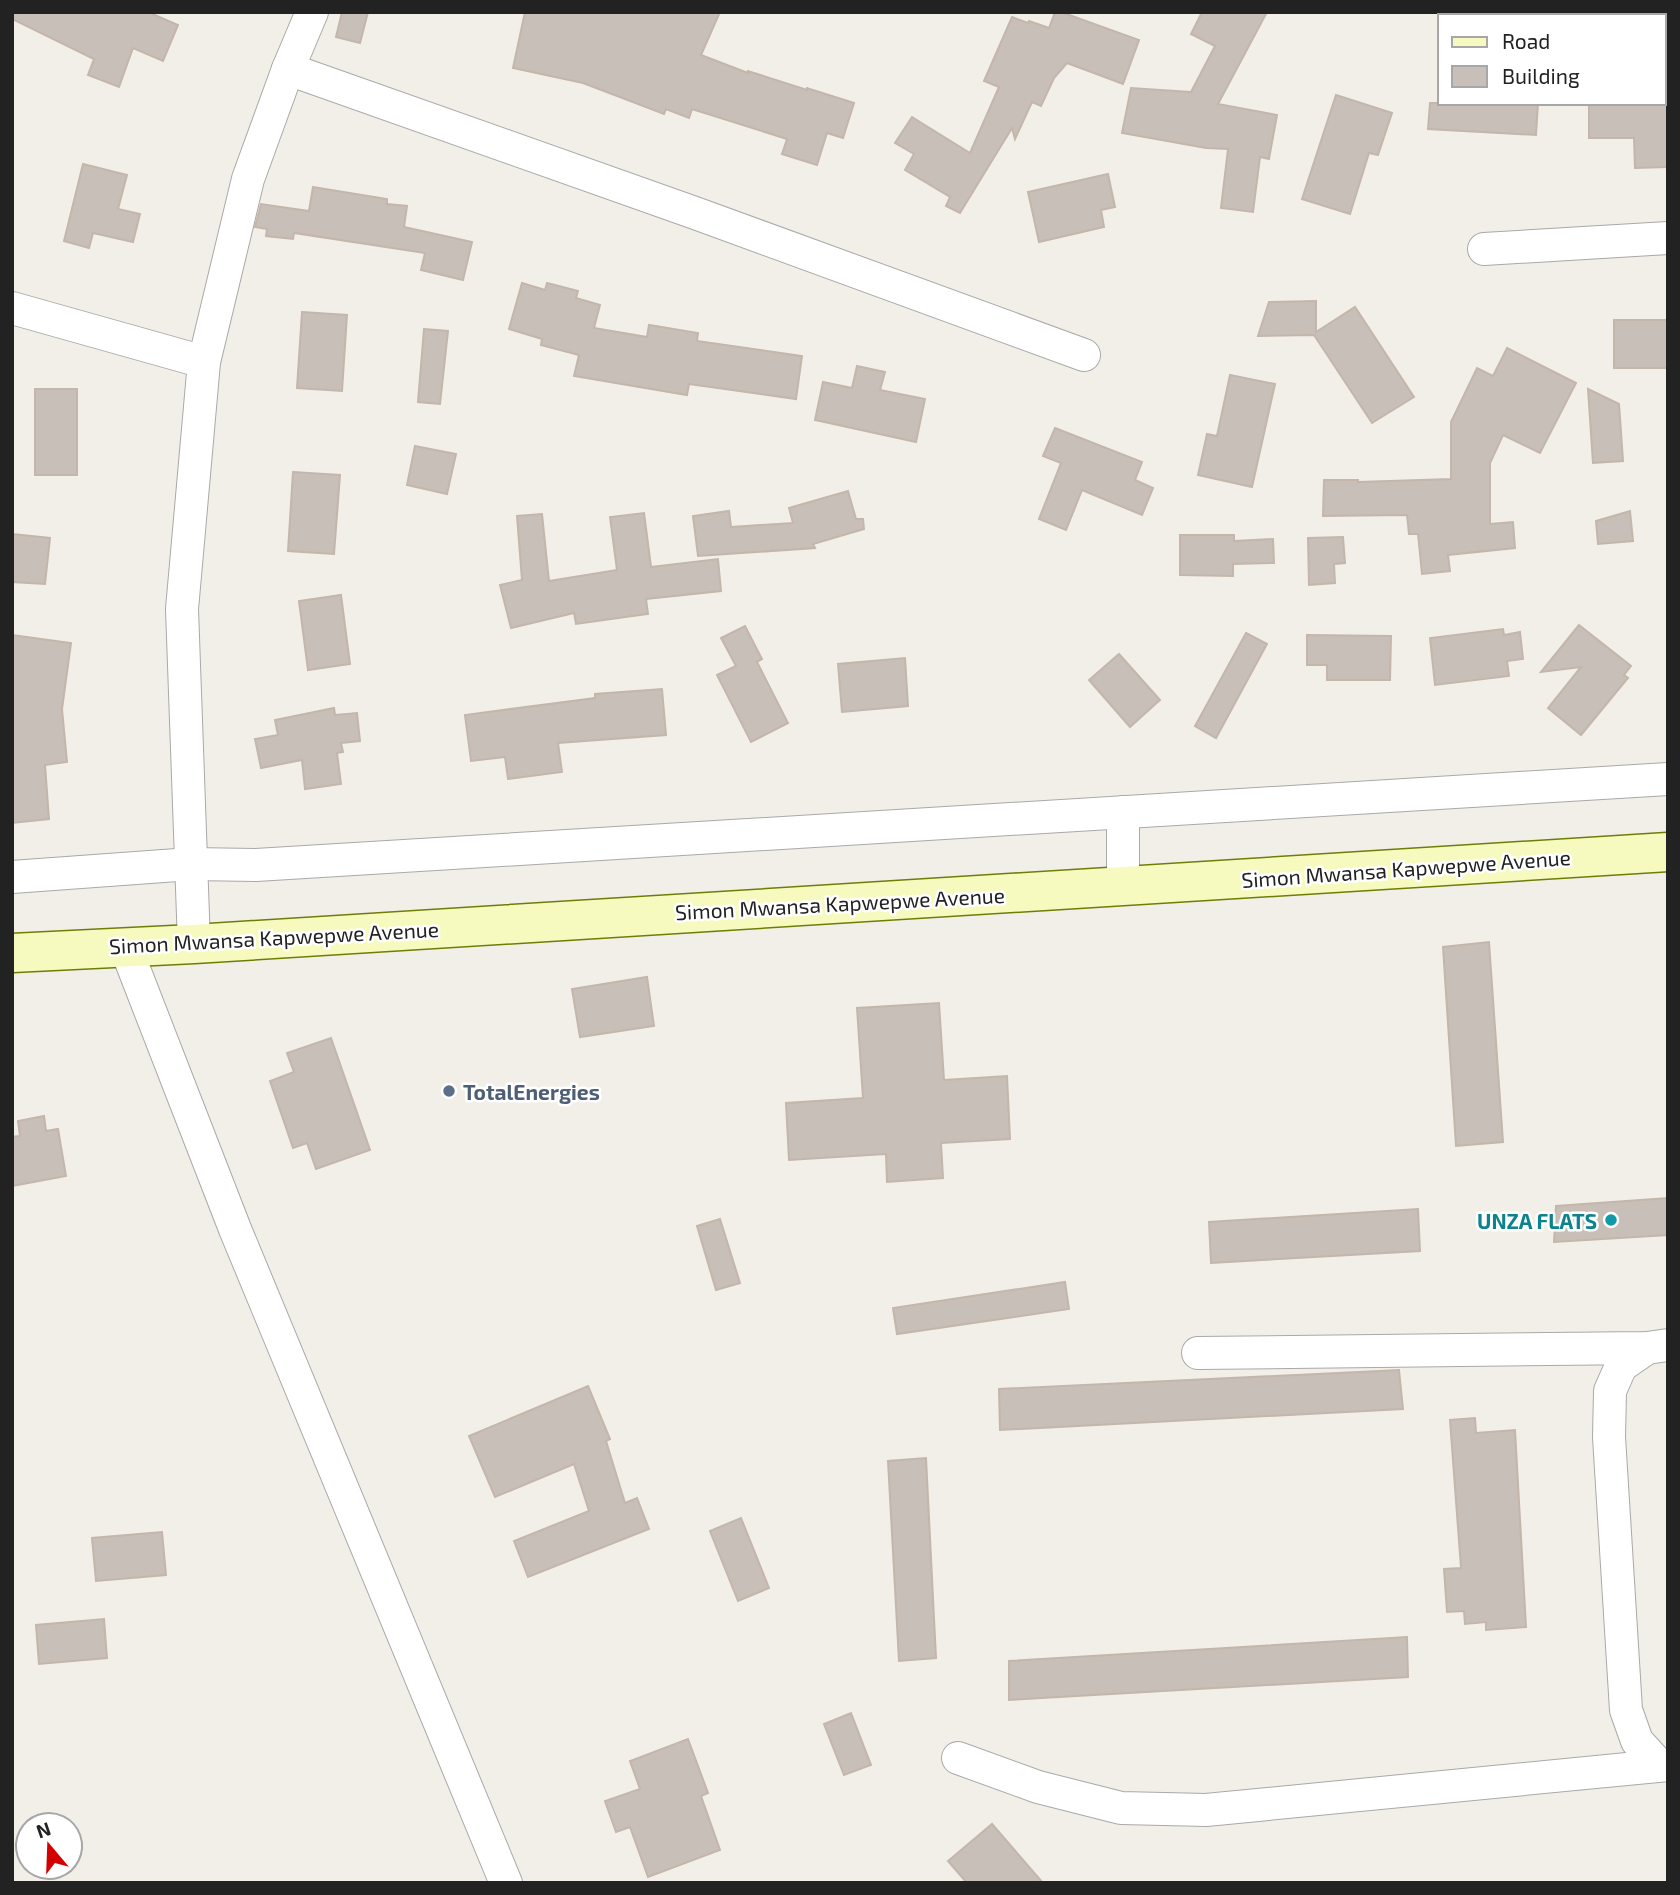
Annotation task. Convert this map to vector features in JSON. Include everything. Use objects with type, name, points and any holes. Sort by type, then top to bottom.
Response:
[{"type":"main road","name":"Simon Mwansa Kapwepwe Avenue","points":[[12,953],[1668,852]]},
{"type":"street","points":[[194,944],[182,609],[204,362],[248,179],[312,12]]},
{"type":"street","points":[[288,69],[682,208],[1084,355]]},
{"type":"street","points":[[1484,249],[1668,238]]},
{"type":"street","points":[[12,308],[204,362]]},
{"type":"street","points":[[12,877],[191,864],[256,865],[1668,779]]},
{"type":"street","points":[[1123,812],[1123,886]]},
{"type":"street","points":[[125,946],[235,1229],[506,1883]]},
{"type":"street","points":[[1198,1353],[1657,1347]]},
{"type":"street","points":[[1657,1347],[1621,1366],[1610,1391],[1609,1437],[1626,1710],[1637,1741],[1664,1765]]},
{"type":"street","points":[[958,1758],[1038,1787],[1121,1808],[1206,1810],[1664,1765]]},
{"type":"building","points":[[12,12],[148,12],[178,25],[163,61],[133,48],[119,87],[88,75],[94,59],[12,19]]},
{"type":"building","points":[[342,12],[368,12],[360,43],[336,37]]},
{"type":"building","points":[[525,12],[720,12],[701,55],[748,73],[854,103],[843,138],[827,133],[817,165],[782,154],[787,139],[692,109],[689,118],[666,109],[664,114],[583,83],[513,68]]},
{"type":"building","points":[[1055,12],[1139,40],[1123,84],[1067,63],[1054,78],[1041,106],[1032,102],[1015,139],[1012,128],[960,213],[946,206],[950,197],[905,170],[914,154],[895,143],[912,117],[970,153],[999,87],[984,81],[1012,17],[1049,28]]},
{"type":"building","points":[[1202,12],[1267,12],[1218,104],[1277,115],[1269,159],[1260,157],[1253,212],[1221,208],[1228,149],[1206,148],[1122,133],[1131,88],[1191,92],[1215,46],[1191,34]]},
{"type":"building","points":[[1336,95],[1392,113],[1378,155],[1369,153],[1350,214],[1302,199]]},
{"type":"building","points":[[1430,103],[1538,105],[1536,135],[1428,129]]},
{"type":"building","points":[[1668,103],[1668,167],[1635,168],[1634,138],[1589,138],[1589,105]]},
{"type":"building","points":[[83,164],[127,175],[118,209],[140,214],[133,242],[93,233],[89,248],[64,241]]},
{"type":"building","points":[[1108,174],[1115,207],[1101,210],[1104,227],[1039,242],[1028,192]]},
{"type":"building","points":[[313,187],[387,199],[387,204],[407,206],[404,227],[472,242],[463,280],[421,270],[425,253],[294,233],[293,239],[266,236],[267,229],[255,227],[261,204],[309,211]]},
{"type":"building","points":[[522,283],[545,290],[547,283],[578,291],[576,298],[600,305],[594,328],[647,337],[649,325],[698,333],[697,341],[802,356],[796,399],[689,384],[687,395],[574,376],[579,355],[541,345],[542,339],[509,329]]},
{"type":"building","points":[[1316,301],[1316,332],[1355,307],[1414,397],[1372,423],[1314,335],[1258,336],[1269,302]]},
{"type":"building","points":[[302,312],[347,315],[342,391],[297,388]]},
{"type":"building","points":[[1614,320],[1668,320],[1668,368],[1614,368]]},
{"type":"building","points":[[424,329],[448,331],[440,404],[418,402]]},
{"type":"building","points":[[1507,348],[1576,383],[1540,453],[1503,435],[1490,463],[1490,524],[1513,522],[1515,548],[1448,555],[1450,571],[1422,574],[1418,534],[1409,534],[1407,515],[1323,516],[1324,480],[1358,482],[1451,479],[1451,422],[1477,368],[1493,376]]},
{"type":"building","points":[[857,366],[885,372],[880,390],[925,399],[916,442],[815,420],[823,382],[852,388]]},
{"type":"building","points":[[1230,375],[1275,384],[1252,487],[1198,475],[1207,434],[1217,436]]},
{"type":"building","points":[[35,389],[77,389],[77,475],[35,475]]},
{"type":"building","points":[[1588,389],[1619,404],[1623,461],[1593,463]]},
{"type":"building","points":[[1055,428],[1142,462],[1135,480],[1153,488],[1142,515],[1082,490],[1066,530],[1039,519],[1061,463],[1043,456]]},
{"type":"building","points":[[415,446],[456,454],[447,494],[407,485]]},
{"type":"building","points":[[293,472],[340,475],[334,554],[288,551]]},
{"type":"building","points":[[848,491],[856,519],[863,519],[864,529],[813,544],[815,548],[698,556],[693,516],[729,511],[731,527],[793,523],[789,508]]},
{"type":"building","points":[[1630,511],[1633,541],[1598,544],[1596,521]]},
{"type":"building","points":[[644,513],[651,567],[718,559],[721,591],[646,599],[648,614],[576,624],[574,613],[511,628],[500,585],[522,580],[517,516],[542,514],[549,581],[617,570],[610,517]]},
{"type":"building","points":[[12,534],[50,538],[45,584],[12,582]]},
{"type":"building","points":[[1180,535],[1234,535],[1234,541],[1273,539],[1274,563],[1233,564],[1233,576],[1180,575]]},
{"type":"building","points":[[1343,537],[1345,563],[1334,564],[1335,583],[1309,585],[1308,538]]},
{"type":"building","points":[[341,595],[350,664],[308,670],[299,601]]},
{"type":"building","points":[[1579,625],[1631,666],[1624,675],[1628,678],[1581,735],[1548,708],[1581,667],[1541,672]]},
{"type":"building","points":[[745,626],[762,659],[757,662],[788,723],[751,742],[717,675],[736,666],[721,638]]},
{"type":"building","points":[[1503,629],[1504,635],[1520,632],[1523,659],[1507,661],[1509,676],[1435,685],[1430,638]]},
{"type":"building","points":[[1246,633],[1267,644],[1216,738],[1195,726]]},
{"type":"building","points":[[12,635],[71,643],[62,709],[67,762],[45,765],[49,819],[12,823]]},
{"type":"building","points":[[1307,635],[1391,636],[1390,680],[1327,680],[1327,665],[1307,665]]},
{"type":"building","points":[[1119,654],[1160,700],[1130,727],[1089,680]]},
{"type":"building","points":[[905,658],[908,706],[842,712],[838,664]]},
{"type":"building","points":[[662,689],[666,735],[558,743],[562,772],[508,779],[505,757],[471,761],[465,715],[595,698],[595,694]]},
{"type":"building","points":[[334,708],[335,715],[357,713],[360,741],[341,743],[343,752],[337,753],[341,784],[305,789],[302,760],[261,768],[255,739],[278,735],[275,720]]},
{"type":"building","points":[[1489,942],[1503,1142],[1456,1146],[1443,947]]},
{"type":"building","points":[[647,977],[654,1026],[580,1037],[572,989]]},
{"type":"building","points":[[939,1003],[944,1080],[1007,1076],[1010,1139],[941,1143],[943,1178],[887,1182],[886,1154],[789,1160],[786,1103],[863,1098],[857,1008]]},
{"type":"building","points":[[331,1038],[370,1150],[316,1169],[307,1143],[293,1148],[270,1081],[294,1072],[287,1053]]},
{"type":"building","points":[[44,1116],[46,1131],[58,1129],[66,1176],[12,1186],[12,1137],[20,1136],[18,1121]]},
{"type":"building","name":"UNZA FLATS","points":[[1668,1198],[1668,1235],[1554,1242],[1556,1206]]},
{"type":"building","points":[[1418,1209],[1420,1251],[1211,1263],[1209,1222]]},
{"type":"building","points":[[720,1219],[740,1283],[716,1290],[697,1226]]},
{"type":"building","points":[[1065,1282],[1069,1309],[897,1334],[893,1308]]},
{"type":"building","points":[[1399,1370],[1403,1409],[1000,1430],[999,1389]]},
{"type":"building","points":[[588,1386],[610,1439],[606,1441],[625,1503],[637,1498],[649,1529],[528,1577],[514,1541],[589,1511],[574,1464],[495,1497],[469,1436]]},
{"type":"building","points":[[1475,1418],[1476,1433],[1515,1430],[1526,1627],[1486,1630],[1486,1622],[1465,1624],[1464,1611],[1447,1612],[1444,1569],[1461,1568],[1450,1420]]},
{"type":"building","points":[[926,1458],[936,1658],[899,1661],[888,1461]]},
{"type":"building","points":[[741,1518],[769,1588],[738,1601],[710,1531]]},
{"type":"building","points":[[162,1532],[166,1575],[96,1581],[92,1538]]},
{"type":"building","points":[[104,1619],[107,1658],[39,1664],[36,1625]]},
{"type":"building","points":[[1407,1637],[1408,1677],[1009,1700],[1009,1661]]},
{"type":"building","points":[[851,1713],[871,1765],[844,1775],[824,1724]]},
{"type":"building","points":[[688,1739],[708,1793],[701,1796],[720,1850],[648,1877],[630,1827],[616,1832],[605,1801],[640,1789],[630,1761]]},
{"type":"building","points":[[992,1824],[1043,1883],[967,1883],[948,1861]]},
{"type":"place","name":"TotalEnergies","points":[[449,1091]]},
{"type":"place","name":"UNZA FLATS","points":[[1611,1220]]}]
